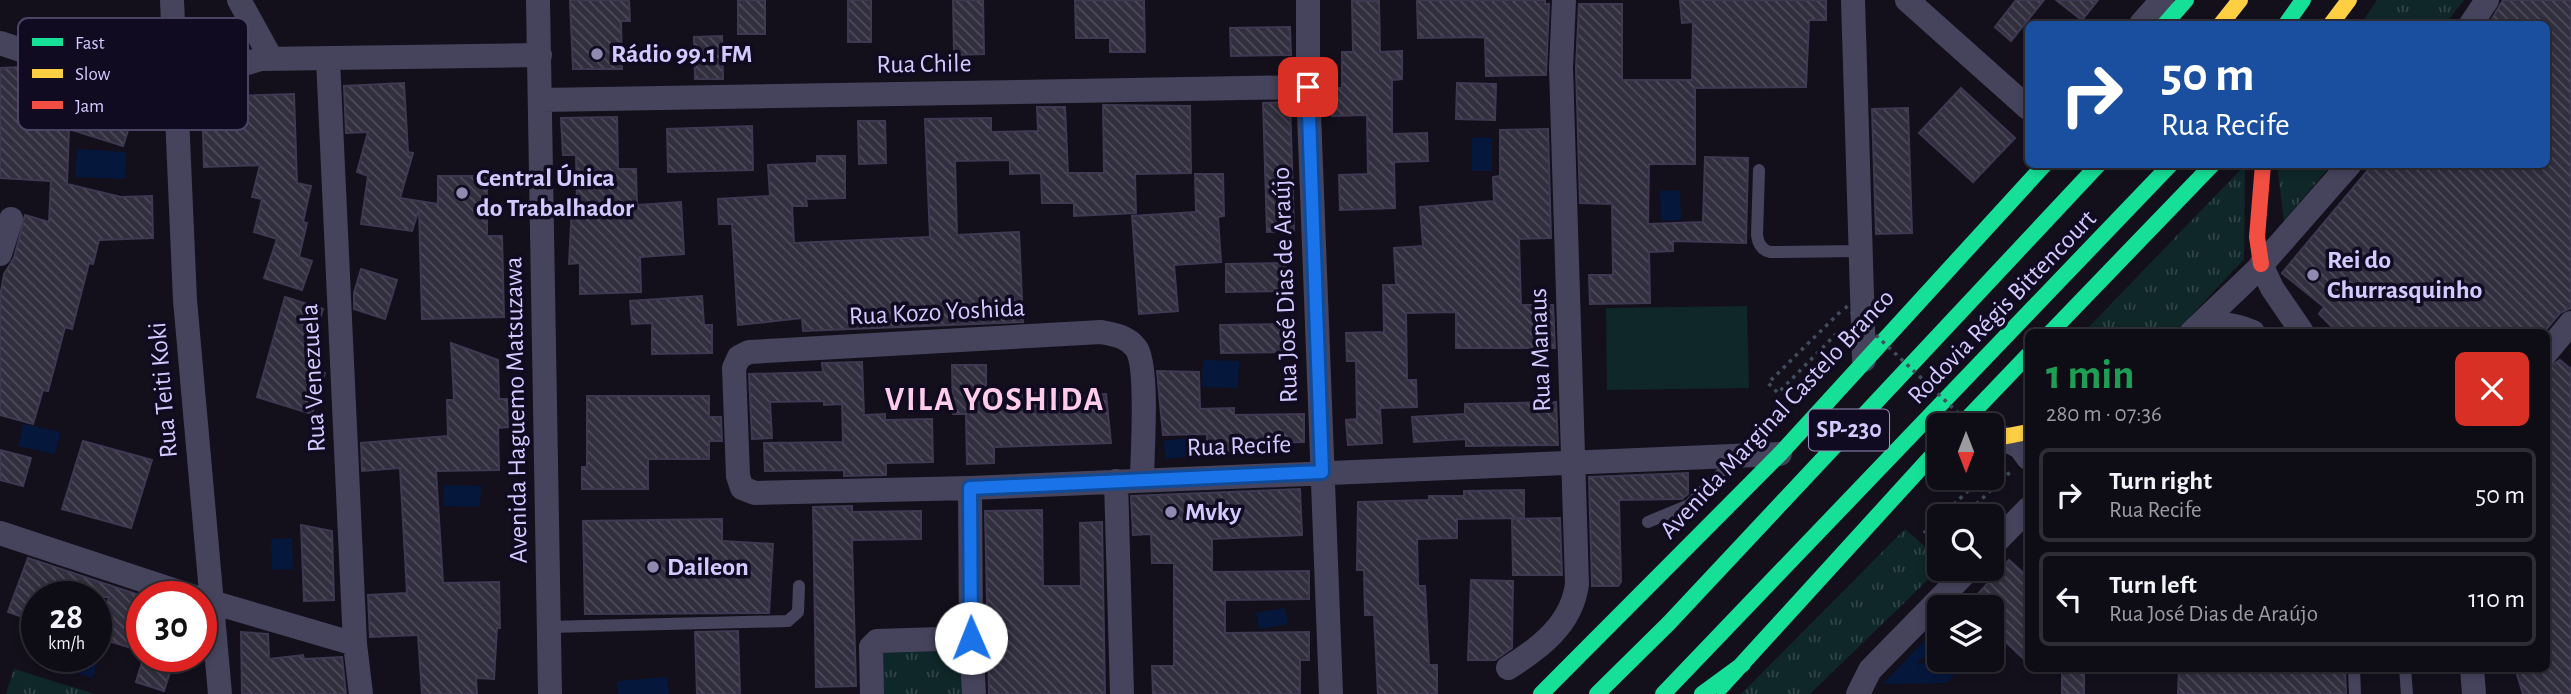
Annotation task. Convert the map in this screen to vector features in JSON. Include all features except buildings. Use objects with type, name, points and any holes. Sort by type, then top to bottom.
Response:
[{"type":"main road","points":[[2168,21],[2186,0]]},
{"type":"main road","points":[[2223,21],[2240,0]]},
{"type":"main road","points":[[2288,21],[2303,0]]},
{"type":"main road","points":[[2333,21],[2349,0]]},
{"type":"main road","name":"Avenida Marginal Castelo Branco","points":[[1541,694],[1780,454],[1863,348],[2041,168]]},
{"type":"main road","name":"Rodovia Régis Bittencourt","points":[[1597,694],[1678,612],[2095,168]]},
{"type":"main road","name":"Rodovia Régis Bittencourt","points":[[1663,694],[2167,168]]},
{"type":"main road","points":[[2054,329],[2209,168]]},
{"type":"main road","points":[[2261,264],[2257,237],[2263,168]]},
{"type":"main road","points":[[1972,413],[2025,358]]},
{"type":"main road","points":[[2004,436],[2025,433]]},
{"type":"main road","points":[[1715,694],[1868,522],[1927,461]]},
{"type":"main road","points":[[1868,522],[1894,512],[1927,481]]},
{"type":"main road","points":[[1702,694],[1743,664]]},
{"type":"street","name":"Rua Teiti Koki","points":[[172,0],[173,18]]},
{"type":"street","points":[[239,0],[271,58]]},
{"type":"street","name":"Avenida Haguemo Matsuzawa","points":[[538,0],[550,694]]},
{"type":"street","name":"Rua José Dias de Araújo","points":[[1308,0],[1308,87],[1331,694]]},
{"type":"street","name":"Rua Manaus","points":[[1508,668],[1534,652],[1553,634],[1576,596],[1561,68],[1564,0]]},
{"type":"street","points":[[1853,0],[1863,348]]},
{"type":"street","points":[[1907,0],[2025,105]]},
{"type":"street","points":[[2144,21],[2162,0]]},
{"type":"street","points":[[2473,21],[2487,0]]},
{"type":"street","points":[[0,43],[18,49]]},
{"type":"street","points":[[248,63],[271,58],[540,55]]},
{"type":"street","name":"Rua Venezuela","points":[[328,59],[355,644],[361,694]]},
{"type":"street","name":"Rua Chile","points":[[541,100],[1308,87]]},
{"type":"street","name":"Rua Teiti Koki","points":[[179,130],[202,581]]},
{"type":"street","points":[[2196,329],[2261,264],[2346,168]]},
{"type":"street","points":[[0,254],[11,219]]},
{"type":"street","points":[[2261,264],[2293,329]]},
{"type":"street","points":[[2550,348],[2571,323]]},
{"type":"street","points":[[2199,329],[2207,325],[2244,329]]},
{"type":"street","name":"Rua Kozo Yoshida","points":[[742,488],[738,476],[733,376],[736,361],[744,354],[1101,332],[1124,338],[1141,357],[1142,480]]},
{"type":"street","points":[[2004,441],[2020,447],[2022,462]]},
{"type":"street","name":"Rua Recife","points":[[742,488],[762,493],[970,488],[1780,454]]},
{"type":"street","points":[[1116,481],[1122,694]]},
{"type":"street","points":[[970,488],[974,694]]},
{"type":"street","points":[[2009,528],[2025,499]]},
{"type":"street","points":[[2004,533],[2025,512]]},
{"type":"street","points":[[0,533],[148,581]]},
{"type":"street","points":[[1858,694],[1870,670],[1957,581]]},
{"type":"street","points":[[217,603],[355,644]]},
{"type":"street","points":[[872,694],[872,647],[877,641],[971,638]]},
{"type":"street","name":"Rua Teiti Koki","points":[[216,672],[220,694]]},
{"type":"street","points":[[2472,672],[2474,694]]},
{"type":"lane","points":[[1759,170],[1757,235],[1758,243],[1763,248],[1770,251],[1861,251]]},
{"type":"lane","points":[[1648,522],[1689,505],[1740,456]]},
{"type":"lane","points":[[549,627],[788,621],[798,612],[799,586]]},
{"type":"lane","points":[[2354,672],[2355,694]]},
{"type":"lane","points":[[2405,672],[2407,694]]},
{"type":"path","points":[[1863,348],[1835,335],[1778,393],[1768,383],[1845,306],[1958,413]]},
{"type":"path","points":[[1977,504],[2022,462]]},
{"type":"path","points":[[1954,504],[1969,490]]},
{"type":"green space","points":[[2377,0],[2464,0],[2447,21],[2363,21]]},
{"type":"green space","points":[[2245,168],[2244,259],[2179,329],[2087,329]]},
{"type":"green space","points":[[2277,168],[2328,168],[2284,221]]},
{"type":"green space","points":[[1747,306],[1749,388],[1607,390],[1606,308]]},
{"type":"green space","points":[[1905,529],[1927,548],[1927,581],[1810,694],[1741,694]]},
{"type":"green space","points":[[965,647],[965,694],[882,694],[882,650]]},
{"type":"green space","points":[[14,669],[95,694],[6,694]]},
{"type":"water","points":[[1472,137],[1492,138],[1492,171],[1472,171]]},
{"type":"water","points":[[77,149],[126,152],[125,179],[75,177]]},
{"type":"water","points":[[1680,190],[1681,220],[1661,221],[1660,191]]},
{"type":"water","points":[[1203,360],[1239,361],[1238,388],[1202,387]]},
{"type":"water","points":[[23,424],[60,432],[55,454],[18,446]]},
{"type":"water","points":[[1189,438],[1191,456],[1166,459],[1163,441]]},
{"type":"water","points":[[444,485],[481,486],[480,507],[443,506]]},
{"type":"water","points":[[292,538],[293,569],[272,570],[271,539]]},
{"type":"water","points":[[1285,608],[1288,624],[1259,629],[1256,613]]},
{"type":"water","points":[[1927,638],[1927,654],[1916,665],[1927,662],[1927,672],[1957,672],[1946,683],[1883,684]]},
{"type":"water","points":[[73,672],[95,672],[93,678]]},
{"type":"water","points":[[667,677],[669,694],[618,694],[617,681]]},
{"type":"traffic: fast","points":[[2168,21],[2186,0]]},
{"type":"traffic: fast","points":[[2288,21],[2303,0]]},
{"type":"traffic: fast","points":[[1541,694],[1780,454],[2041,168]]},
{"type":"traffic: fast","points":[[1597,694],[1669,623],[2095,168]]},
{"type":"traffic: fast","points":[[1663,694],[2167,168]]},
{"type":"traffic: fast","points":[[2054,329],[2209,168]]},
{"type":"traffic: fast","points":[[1972,413],[2025,358]]},
{"type":"traffic: fast","points":[[1721,687],[1927,461]]},
{"type":"traffic: fast","points":[[1702,694],[1743,664]]},
{"type":"traffic: slow","points":[[2223,21],[2240,0]]},
{"type":"traffic: slow","points":[[2333,21],[2349,0]]},
{"type":"traffic: slow","points":[[2004,437],[2025,433]]},
{"type":"traffic: jam","points":[[2261,264],[2257,237],[2263,168]]},
{"type":"place","name":"Rádio 99.1 FM","points":[[597,54]]},
{"type":"place","name":"Central Única do Trabalhador","points":[[462,193]]},
{"type":"place","name":"Rei do Churrasquinho","points":[[2313,275]]},
{"type":"place","name":"Mvky","points":[[1171,512]]},
{"type":"place","name":"Daileon","points":[[653,567]]},
{"type":"district","name":"VILA YOSHIDA","points":[[995,400]]},
{"type":"route","points":[[971,638],[970,488],[1322,472],[1308,87]]}]
